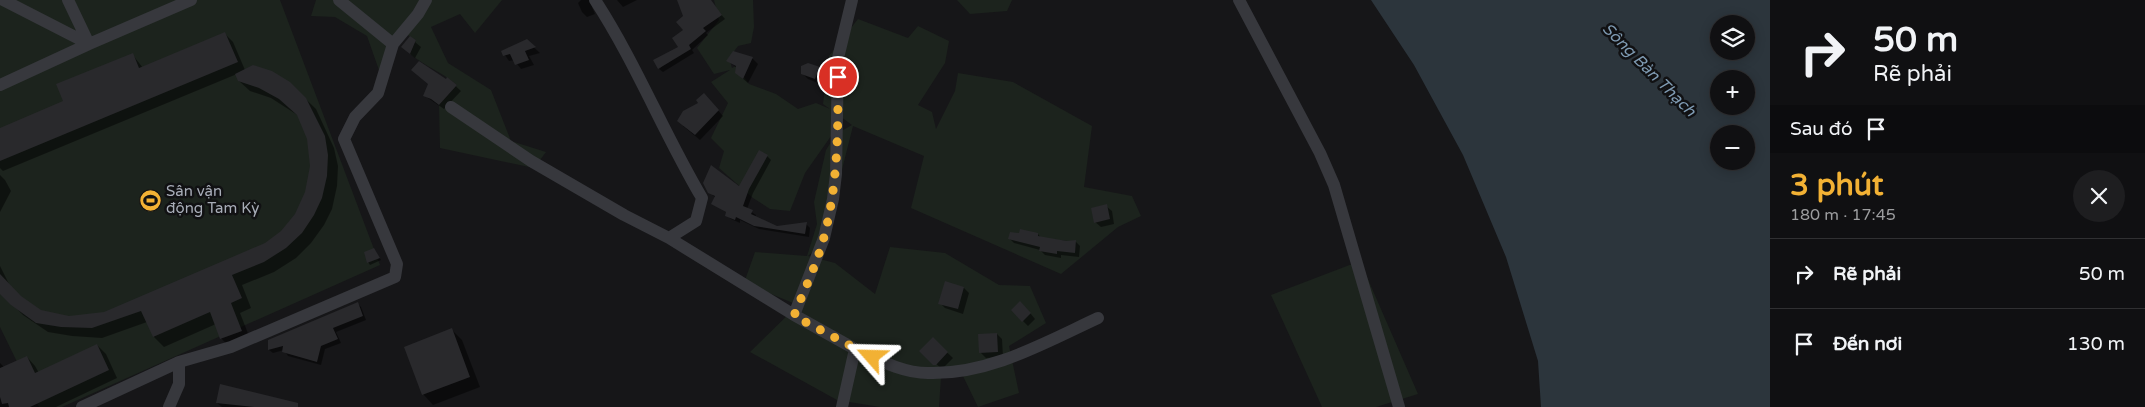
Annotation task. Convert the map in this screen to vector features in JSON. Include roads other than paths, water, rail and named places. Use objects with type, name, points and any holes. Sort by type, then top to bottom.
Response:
[{"type":"street","points":[[3,0],[89,44]]},
{"type":"street","points":[[68,0],[89,44]]},
{"type":"street","points":[[0,85],[191,0]]},
{"type":"street","points":[[339,0],[393,44]]},
{"type":"street","points":[[82,407],[179,362],[231,347],[396,277],[397,264],[344,139],[355,117],[378,93],[393,44],[418,14],[426,0]]},
{"type":"street","points":[[595,0],[611,25],[702,198],[696,221],[669,238]]},
{"type":"street","points":[[794,316],[824,238],[833,199],[836,174],[838,58],[852,0]]},
{"type":"street","points":[[1239,0],[1320,153],[1334,186],[1399,407]]},
{"type":"street","points":[[451,107],[531,161],[624,215],[669,238],[794,316],[855,349],[890,365],[926,374],[979,367],[1017,357],[1098,318]]},
{"type":"street","points":[[842,407],[855,349]]},
{"type":"street","points":[[169,407],[179,384],[179,362]]},
{"type":"water","name":"Sông Bàn Thạch","points":[[1371,0],[1770,0],[1770,407],[1541,407],[1538,361],[1506,257],[1463,155],[1414,65]]},
{"type":"place","name":"Sân vận động Tam Kỳ","points":[[150,200]]}]
